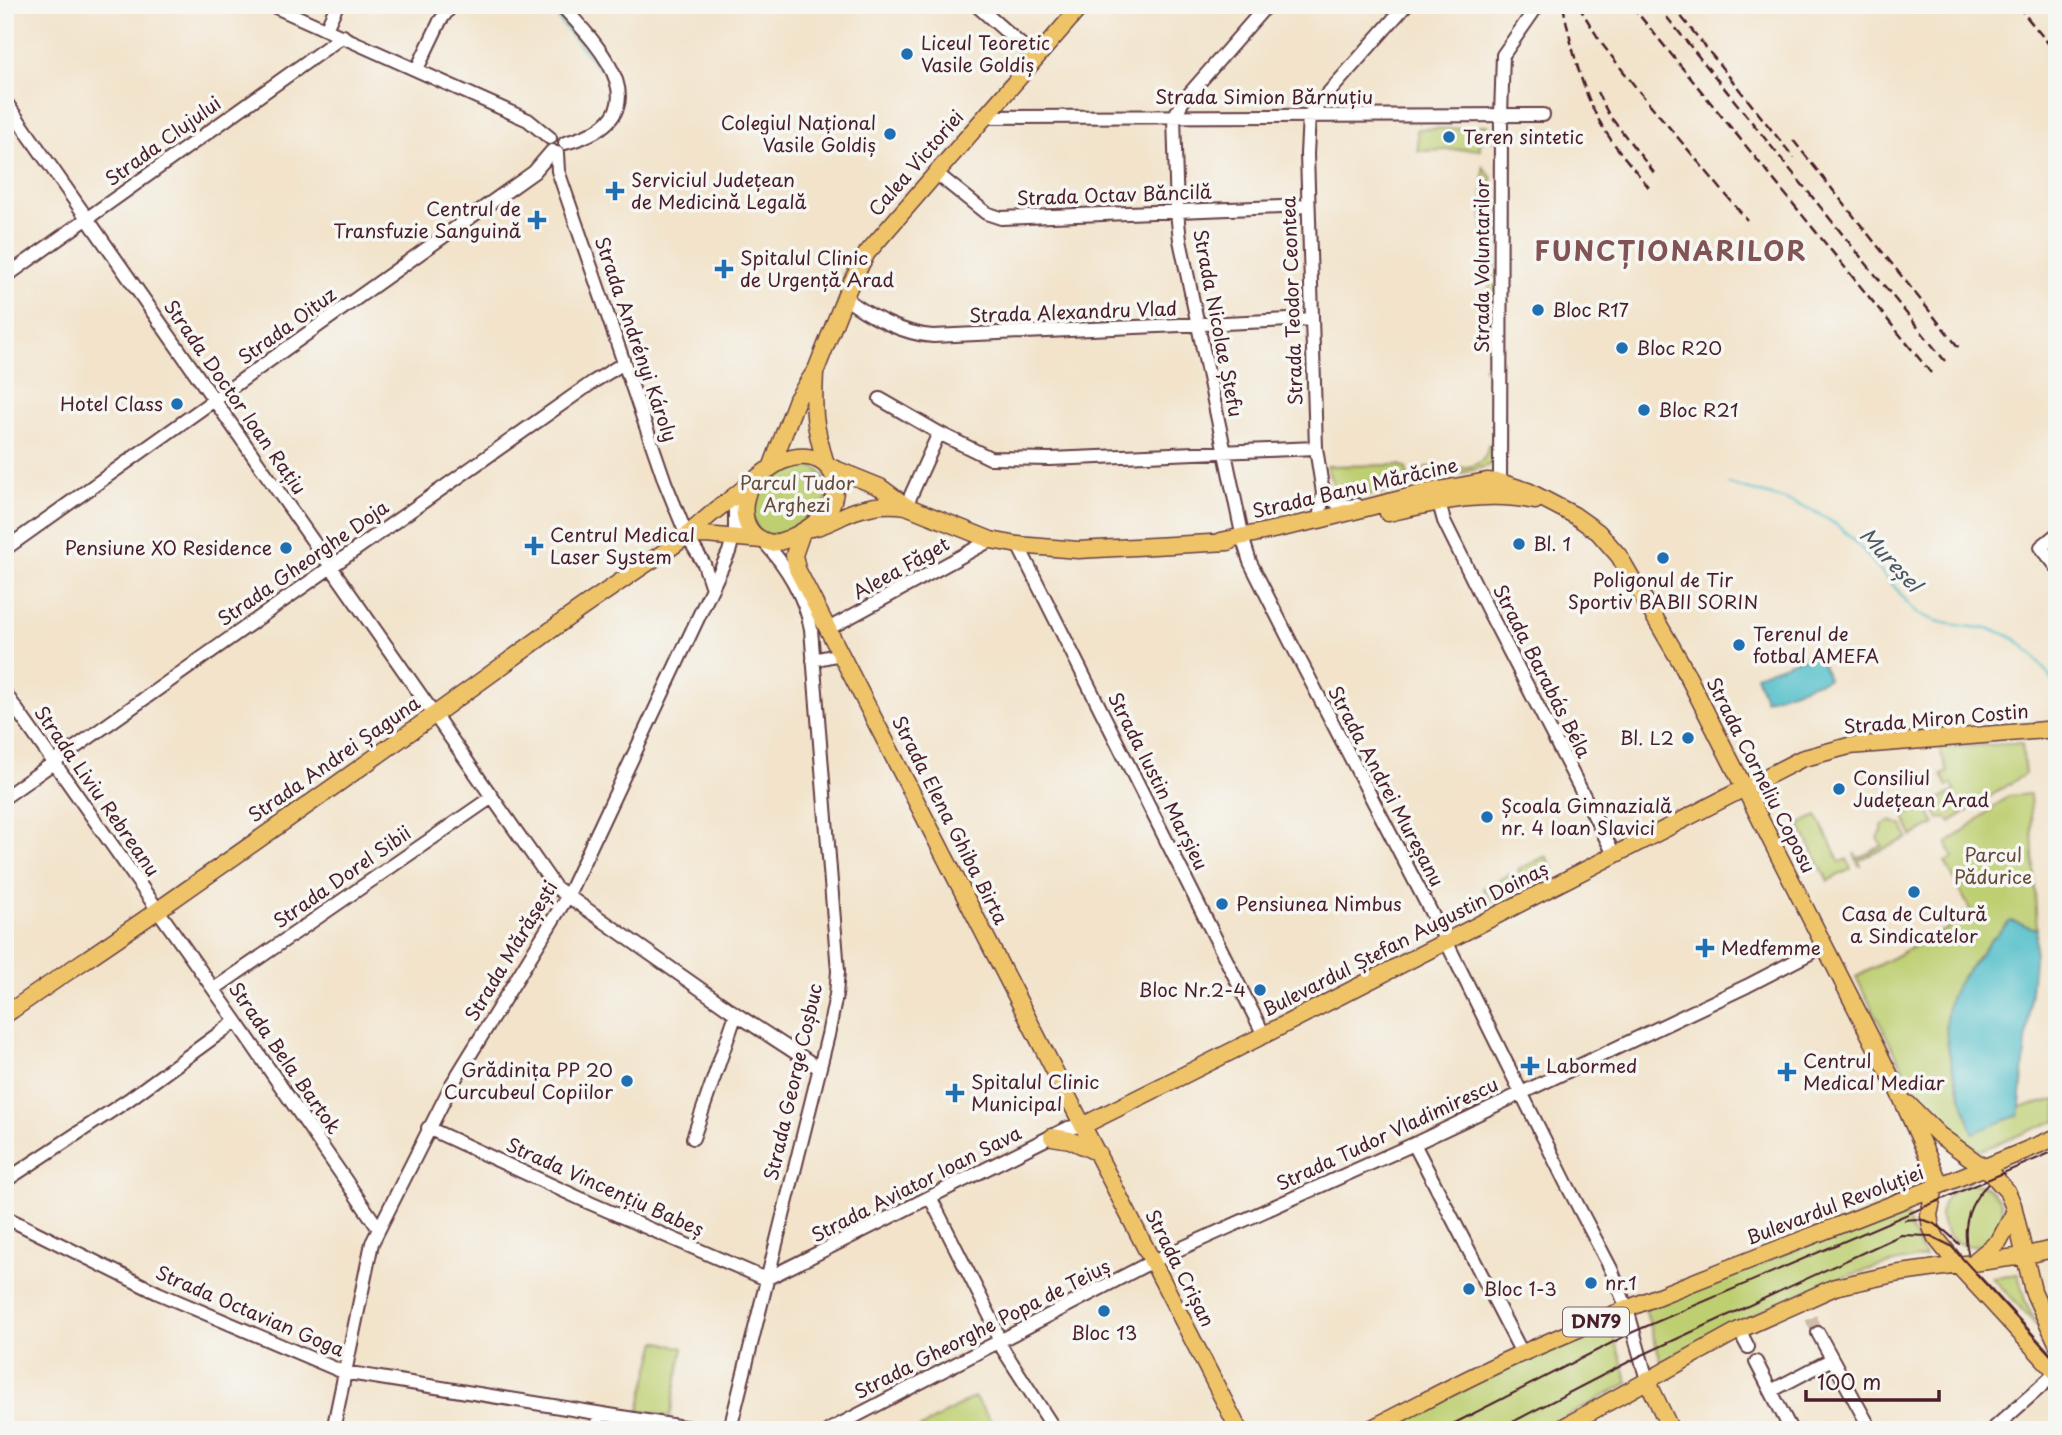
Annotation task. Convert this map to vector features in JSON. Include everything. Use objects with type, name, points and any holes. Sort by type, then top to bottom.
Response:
[{"type":"main road","name":"Calea Victoriei","points":[[771,468],[797,399],[816,370],[844,297],[867,253],[1082,5]]},
{"type":"main road","name":"Calea Victoriei","points":[[816,370],[814,425],[827,465]]},
{"type":"main road","points":[[687,536],[705,535],[778,543],[804,530],[827,512],[833,503],[834,486],[827,465],[813,457],[802,456],[785,460],[750,485],[743,514],[754,534],[763,541]]},
{"type":"main road","name":"Strada Banu Mărăcine","points":[[827,465],[880,487],[906,506],[991,540],[1078,550],[1243,539],[1500,489]]},
{"type":"main road","name":"Strada Banu Mărăcine","points":[[1243,539],[1470,483],[1500,489]]},
{"type":"main road","name":"Strada Andrei Șaguna","points":[[5,1015],[687,536],[710,513],[750,485]]},
{"type":"main road","name":"Strada Corneliu Coposu","points":[[1500,489],[1528,491],[1586,523],[1598,532],[1619,556],[1671,646],[1901,1097],[1936,1173],[1937,1188]]},
{"type":"main road","name":"Strada Banu Mărăcine","points":[[804,530],[823,526],[854,511],[877,505],[906,506]]},
{"type":"main road","name":"Strada Elena Ghiba Birta","points":[[804,530],[794,555],[795,564],[1084,1125]]},
{"type":"main road","name":"Strada Miron Costin","points":[[1743,787],[1801,759],[1849,746],[2057,730]]},
{"type":"main road","name":"Bulevardul Ștefan Augustin Doinaș","points":[[1084,1125],[1743,787]]},
{"type":"main road","name":"Strada Corneliu Coposu","points":[[1901,1097],[1939,1135],[1985,1168]]},
{"type":"main road","name":"Strada Crișan","points":[[1084,1125],[1238,1430]]},
{"type":"main road","points":[[1052,1137],[1070,1140],[1098,1153]]},
{"type":"main road","name":"Bulevardul Revoluției","points":[[1368,1430],[1522,1353],[1626,1309],[1937,1188],[2057,1137]]},
{"type":"main road","points":[[1985,1168],[2007,1191],[2039,1306],[2057,1343]]},
{"type":"main road","points":[[1937,1188],[1930,1209],[1930,1223],[1936,1238],[2057,1373]]},
{"type":"main road","points":[[1973,1261],[1999,1241],[2014,1213]]},
{"type":"main road","points":[[1558,1430],[1739,1330],[1835,1287],[1881,1276],[1956,1263],[2023,1256],[2057,1248]]},
{"type":"main road","points":[[1647,1380],[1671,1430]]},
{"type":"street","points":[[5,9],[10,5]]},
{"type":"street","points":[[271,5],[528,120],[556,146],[586,135],[606,122],[616,109],[619,90],[605,55],[561,5]]},
{"type":"street","points":[[326,29],[337,5]]},
{"type":"street","points":[[417,69],[440,20],[452,5]]},
{"type":"street","points":[[976,5],[1036,58]]},
{"type":"street","points":[[1174,117],[1183,101],[1267,5]]},
{"type":"street","points":[[1309,116],[1406,5]]},
{"type":"street","name":"Strada Voluntarilor","points":[[1500,489],[1500,115],[1503,55],[1538,5]]},
{"type":"street","name":"Strada Clujului","points":[[5,277],[343,36]]},
{"type":"street","name":"Strada Doctor Ioan Rațiu","points":[[5,101],[551,883],[567,897],[736,1014],[819,1068]]},
{"type":"street","name":"Strada Simion Bărnuțiu","points":[[985,117],[1543,115]]},
{"type":"street","name":"Strada Teodor Ceontea","points":[[1309,116],[1308,206],[1316,449],[1322,485],[1319,520]]},
{"type":"street","name":"Strada Nicolae Ștefu","points":[[1174,117],[1177,212],[1186,275],[1243,539]]},
{"type":"street","name":"Strada Andrényi Károly","points":[[556,146],[558,171],[665,482],[687,536]]},
{"type":"street","name":"Strada Oituz","points":[[5,549],[215,402],[534,172],[556,146]]},
{"type":"street","name":"Strada Octav Băncilă","points":[[936,173],[996,218],[1308,206]]},
{"type":"street","name":"Strada Alexandru Vlad","points":[[844,297],[900,328],[933,336],[1312,319]]},
{"type":"street","name":"Strada Gheorghe Doja","points":[[5,797],[593,382],[624,363]]},
{"type":"street","points":[[880,399],[982,456],[996,459],[1316,449]]},
{"type":"street","points":[[906,506],[939,433]]},
{"type":"street","points":[[1322,485],[1330,498],[1340,506],[1364,504],[1373,508]]},
{"type":"street","name":"Strada Mărășești","points":[[333,1430],[369,1255],[379,1229],[452,1084],[567,897],[733,538],[735,496]]},
{"type":"street","name":"Strada Barabás Béla","points":[[1439,503],[1444,521],[1481,596],[1614,855]]},
{"type":"street","points":[[2057,534],[2041,547],[2057,567]]},
{"type":"street","points":[[687,536],[704,564],[712,587]]},
{"type":"street","name":"Strada Andrei Mureșanu","points":[[1243,539],[1250,562],[1319,699],[1446,941],[1611,1269],[1626,1309]]},
{"type":"street","name":"Aleea Făget","points":[[828,629],[991,540]]},
{"type":"street","name":"Strada George Coșbuc","points":[[729,1430],[833,1012],[838,971],[808,615],[785,565],[763,541]]},
{"type":"street","name":"Strada Iustin Marșieu","points":[[1018,545],[1264,1035]]},
{"type":"street","points":[[813,660],[841,654]]},
{"type":"street","name":"Strada Liviu Rebreanu","points":[[5,693],[158,910]]},
{"type":"street","name":"Strada Dorel Sibii","points":[[214,989],[492,797]]},
{"type":"street","name":"Strada Bela Bartok","points":[[158,910],[379,1229]]},
{"type":"street","name":"Strada Tudor Vladimirescu","points":[[1153,1261],[1414,1144],[1747,986],[1824,946]]},
{"type":"street","points":[[693,1138],[736,1014]]},
{"type":"street","points":[[5,1181],[128,1100],[236,1021]]},
{"type":"street","name":"Strada Aviator Ioan Sava","points":[[766,1279],[1068,1128],[1084,1125]]},
{"type":"street","name":"Strada Vincențiu Babeș","points":[[428,1128],[590,1203],[766,1279]]},
{"type":"street","points":[[1414,1144],[1522,1353]]},
{"type":"street","points":[[930,1197],[994,1324],[999,1343],[1055,1430]]},
{"type":"street","name":"Strada Octavian Goga","points":[[5,1217],[158,1293],[343,1372],[702,1430]]},
{"type":"street","name":"Strada Gheorghe Popa de Teiuș","points":[[829,1430],[1153,1261]]},
{"type":"street","name":"DN79","points":[[1626,1309],[1647,1380]]},
{"type":"street","points":[[1739,1330],[1748,1347]]},
{"type":"street","points":[[1818,1333],[1871,1430]]},
{"type":"street","points":[[1771,1391],[1832,1359]]},
{"type":"street","points":[[1756,1362],[1791,1430]]},
{"type":"street","points":[[1992,1430],[2057,1373]]},
{"type":"street","points":[[596,1430],[599,1414]]},
{"type":"green space","name":"Teren sintetic","points":[[1480,125],[1487,125],[1492,141],[1480,141],[1480,149],[1418,151],[1417,129],[1479,128]]},
{"type":"green space","points":[[1483,167],[1492,178],[1492,227],[1488,235],[1483,233]]},
{"type":"green space","points":[[1482,258],[1494,258],[1496,261],[1496,365],[1484,369],[1484,365],[1490,364],[1489,262],[1482,262]]},
{"type":"green space","points":[[1491,444],[1491,463],[1487,466],[1434,481],[1425,470],[1426,467],[1455,468],[1473,465],[1480,462]]},
{"type":"green space","name":"Parcul Tudor Arghezi","points":[[802,463],[819,470],[829,496],[811,516],[773,537],[758,531],[748,505],[758,491],[772,480]]},
{"type":"green space","points":[[1399,465],[1406,468],[1409,482],[1403,489],[1346,498],[1335,489],[1326,466]]},
{"type":"green space","points":[[2022,743],[2025,774],[1950,822],[1945,818],[1939,819],[1931,803],[1955,791],[1952,784],[1947,787],[1942,775],[1948,772],[1939,748]]},
{"type":"green space","name":"Parcul Pădurice","points":[[2030,794],[2037,929],[2011,921],[2001,930],[1953,991],[1946,1029],[1952,1065],[1973,1132],[2019,1107],[2057,1100],[2057,1120],[1981,1150],[1955,1135],[1919,1099],[1856,977],[1973,915],[1945,862],[1953,858],[1947,844],[2008,796]]},
{"type":"green space","points":[[1926,805],[1935,824],[1912,836],[1904,816]]},
{"type":"green space","points":[[1817,816],[1840,862],[1847,859],[1851,869],[1828,881],[1799,824]]},
{"type":"green space","points":[[1891,821],[1903,826],[1908,838],[1859,860],[1861,866],[1858,865],[1854,853],[1858,858],[1882,846],[1878,838],[1882,826]]},
{"type":"green space","points":[[1546,856],[1553,870],[1525,884],[1518,870]]},
{"type":"green space","points":[[1511,874],[1518,888],[1490,902],[1483,888]]},
{"type":"green space","points":[[1966,1184],[1978,1184],[1994,1193],[2001,1203],[2001,1227],[1994,1237],[1978,1246],[1966,1246],[1955,1241],[1946,1232],[1941,1221],[1941,1209],[1946,1198],[1955,1189]]},
{"type":"green space","points":[[1905,1207],[1911,1230],[1925,1257],[1854,1274],[1789,1298],[1662,1364],[1645,1309]]},
{"type":"green space","points":[[2018,1274],[2026,1304],[2039,1328],[1992,1277]]},
{"type":"green space","points":[[1610,1322],[1628,1383],[1542,1430],[1381,1430],[1519,1360]]},
{"type":"green space","points":[[657,1341],[683,1348],[670,1417],[639,1410]]},
{"type":"green space","points":[[974,1397],[994,1425],[984,1430],[917,1430]]},
{"type":"water","points":[[1818,652],[1828,679],[1765,700],[1756,675]]},
{"type":"water","points":[[2011,921],[2037,929],[2019,1115],[1973,1133],[1948,1047],[1947,1012],[1958,982]]},
{"type":"waterway","points":[[547,5],[599,69]]},
{"type":"waterway","name":"Mureșel","points":[[1728,484],[1790,502],[1819,514],[1845,532],[1917,612],[1940,622],[1986,629],[2009,636],[2029,651],[2057,686]]},
{"type":"tunnel","points":[[1811,1318],[1818,1333]]},
{"type":"tram line","points":[[1441,1430],[1633,1332],[2057,1150]]},
{"type":"tram line","points":[[1968,1253],[1968,1216],[1971,1207],[1988,1184]]},
{"type":"tram line","points":[[1905,1220],[1922,1220],[1935,1224],[1959,1244]]},
{"type":"tram line","points":[[1497,1430],[1640,1356],[1901,1235],[1931,1236],[1951,1246],[2057,1362]]},
{"type":"railway","points":[[1563,5],[1578,66],[1594,111],[1612,141],[1650,189]]},
{"type":"railway","points":[[1578,5],[1602,44],[1638,90],[1747,220]]},
{"type":"railway","points":[[1631,5],[1931,373]]},
{"type":"railway","points":[[1657,5],[1945,361]]},
{"type":"railway","points":[[1672,5],[1794,158]]},
{"type":"railway","points":[[1729,5],[1737,16]]},
{"type":"railway","points":[[2017,5],[2057,54]]},
{"type":"railway","points":[[1597,92],[1609,115],[1655,174]]},
{"type":"railway","points":[[1793,140],[1959,348]]},
{"type":"place","name":"Liceul Teoretic Vasile Goldiș","points":[[907,54]]},
{"type":"place","name":"Colegiul Național Vasile Goldiș","points":[[890,134]]},
{"type":"place","name":"Teren sintetic","points":[[1449,137]]},
{"type":"place","name":"Serviciul Județean de Medicină Legală","points":[[615,191]]},
{"type":"place","name":"Centrul de Transfuzie Sanguină","points":[[537,220]]},
{"type":"place","name":"Spitalul Clinic de Urgență Arad","points":[[724,269]]},
{"type":"place","name":"Bloc R17","points":[[1538,310]]},
{"type":"place","name":"Bloc R20","points":[[1622,348]]},
{"type":"place","name":"Hotel Class","points":[[177,404]]},
{"type":"place","name":"Bloc R21","points":[[1644,410]]},
{"type":"place","name":"Bl. 1","points":[[1519,544]]},
{"type":"place","name":"Centrul Medical Laser System","points":[[534,546]]},
{"type":"place","name":"Pensiune XO Residence","points":[[286,548]]},
{"type":"place","name":"Poligonul de Tir Sportiv BABII SORIN","points":[[1663,558]]},
{"type":"place","name":"Terenul de fotbal AMEFA","points":[[1739,645]]},
{"type":"place","name":"Bl. L2","points":[[1688,738]]},
{"type":"place","name":"Consiliul Județean Arad","points":[[1839,789]]},
{"type":"place","name":"Școala Gimnazială nr. 4 Ioan Slavici","points":[[1487,817]]},
{"type":"place","name":"Casa de Cultură a Sindicatelor","points":[[1914,892]]},
{"type":"place","name":"Pensiunea Nimbus","points":[[1222,904]]},
{"type":"place","name":"Medfemme","points":[[1705,948]]},
{"type":"place","name":"Bloc Nr.2-4","points":[[1260,990]]},
{"type":"place","name":"Labormed","points":[[1530,1066]]},
{"type":"place","name":"Centrul Medical Mediar","points":[[1787,1072]]},
{"type":"place","name":"Grădinița PP 20 Curcubeul Copiilor","points":[[627,1081]]},
{"type":"place","name":"Spitalul Clinic Municipal","points":[[955,1093]]},
{"type":"place","name":"nr.1","points":[[1591,1283]]},
{"type":"place","name":"Bloc 1-3","points":[[1469,1289]]},
{"type":"place","name":"Bloc 13","points":[[1104,1311]]},
{"type":"district","name":"FUNCȚIONARILOR","points":[[1671,252]]}]
